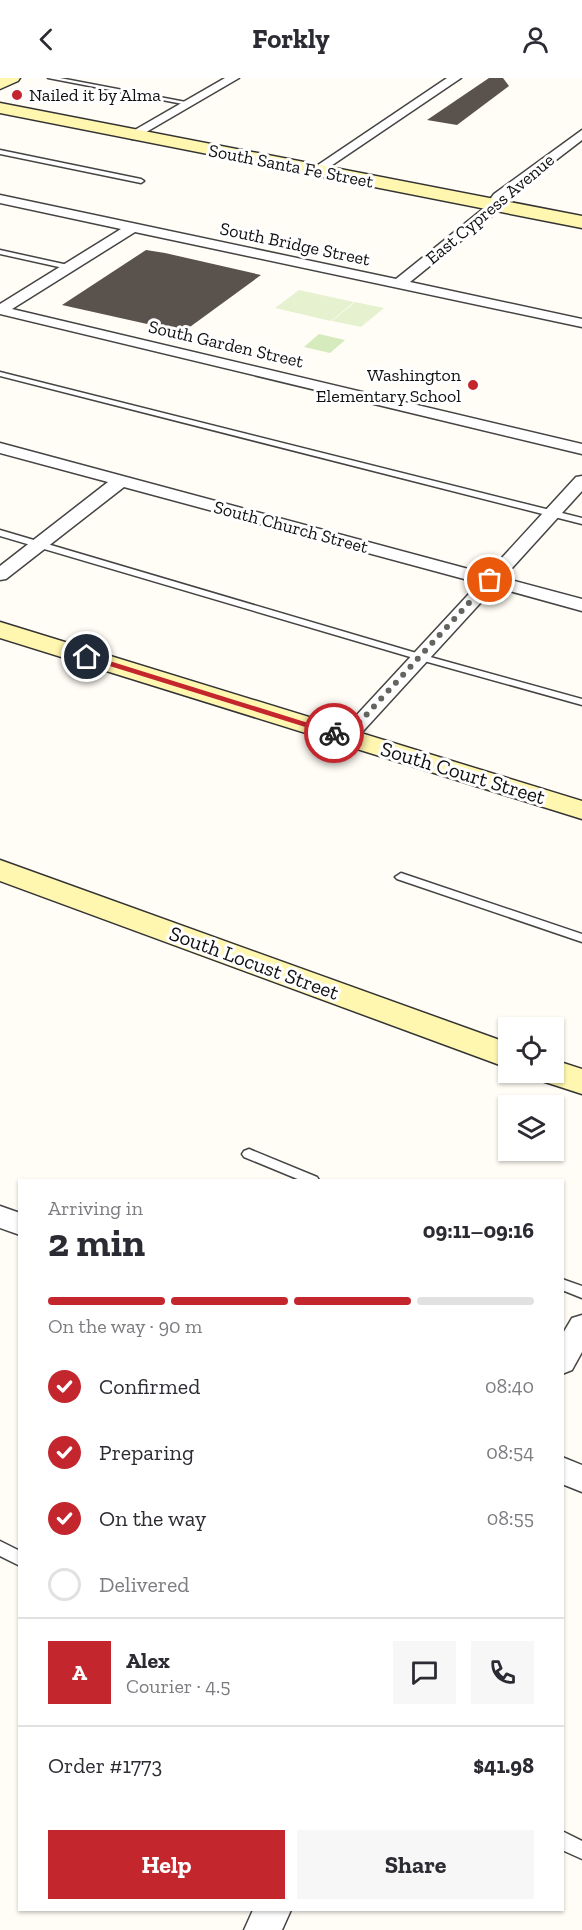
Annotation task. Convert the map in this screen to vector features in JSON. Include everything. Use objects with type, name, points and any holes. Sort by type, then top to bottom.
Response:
[{"type":"street","points":[[0,84],[12,78]]},
{"type":"street","points":[[132,135],[233,78]]},
{"type":"street","points":[[315,171],[454,78]]},
{"type":"street","name":"South Santa Fe Street","points":[[0,108],[582,222]]},
{"type":"street","name":"East Cypress Avenue","points":[[399,284],[488,212],[499,197],[582,134]]},
{"type":"street","name":"South Bridge Street","points":[[0,199],[580,321]]},
{"type":"street","points":[[0,310],[132,228]]},
{"type":"street","name":"South Garden Street","points":[[0,310],[582,449]]},
{"type":"street","name":"South Church Street","points":[[0,448],[582,605]]},
{"type":"street","points":[[346,737],[582,481]]},
{"type":"street","points":[[0,575],[120,482]]},
{"type":"street","name":"South Court Street","points":[[0,630],[582,810]]},
{"type":"street","name":"South Locust Street","points":[[0,870],[498,1052]]},
{"type":"street","points":[[564,1076],[582,1083]]},
{"type":"street","points":[[0,1216],[18,1224]]},
{"type":"street","points":[[564,1358],[582,1326]]},
{"type":"street","points":[[564,1471],[582,1479]]},
{"type":"street","points":[[262,1930],[272,1911]]},
{"type":"lane","points":[[51,78],[188,103]]},
{"type":"lane","points":[[0,152],[141,181]]},
{"type":"lane","points":[[0,252],[68,267]]},
{"type":"lane","points":[[0,374],[582,521]]},
{"type":"lane","points":[[0,533],[420,657],[582,702]]},
{"type":"lane","points":[[401,877],[582,938]]},
{"type":"lane","points":[[249,1154],[310,1179]]},
{"type":"lane","points":[[564,1285],[582,1292]]},
{"type":"lane","points":[[0,1548],[18,1558]]},
{"type":"lane","points":[[564,1841],[582,1850]]},
{"type":"green space","points":[[299,290],[354,302],[331,321],[275,308]]},
{"type":"green space","points":[[355,302],[384,308],[361,327],[332,321]]},
{"type":"green space","points":[[319,334],[345,340],[330,353],[304,347]]},
{"type":"building","points":[[489,78],[503,78],[509,86],[457,125],[427,120]]},
{"type":"building","points":[[146,250],[261,275],[183,332],[62,305]]},
{"type":"way so far","points":[[334,733],[346,737],[490,580]]},
{"type":"place","name":"Nailed it by Alma","points":[[17,95]]},
{"type":"place","name":"Washington Elementary School","points":[[473,385]]},
{"type":"route","points":[[87,657],[334,733]]}]
